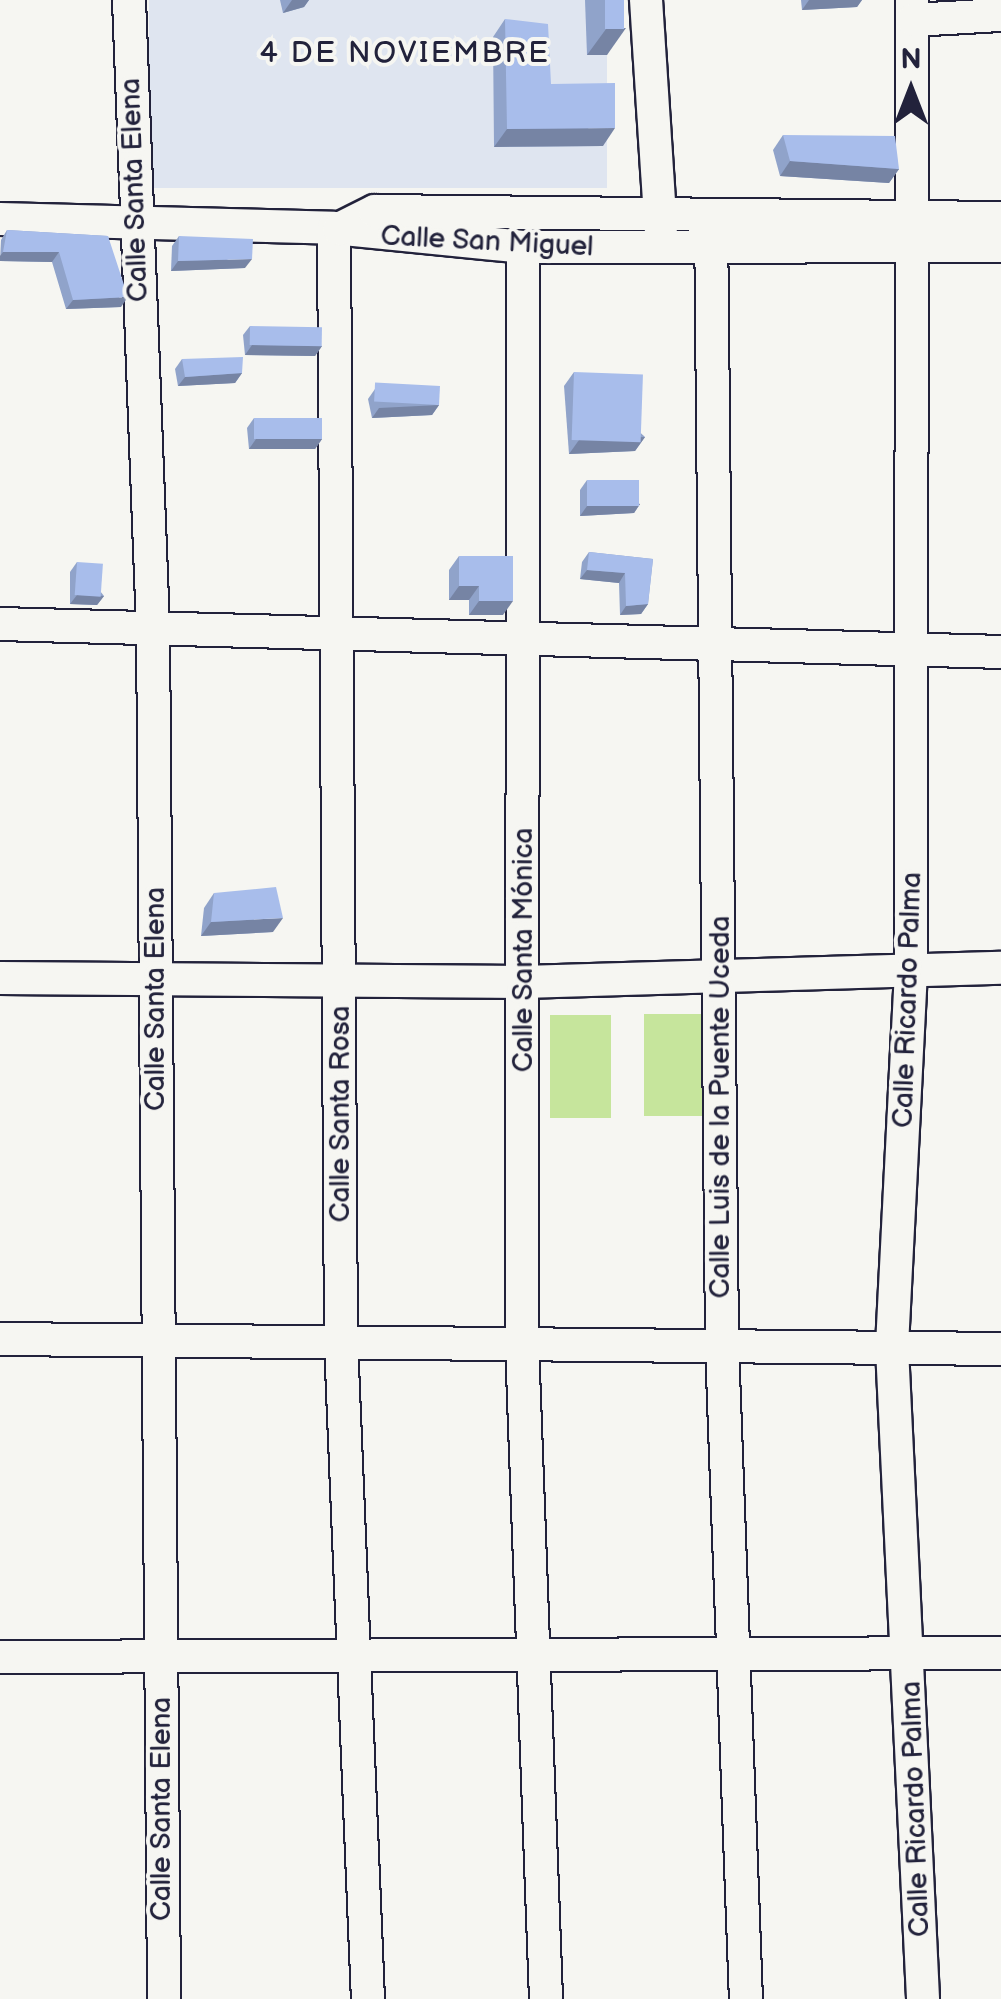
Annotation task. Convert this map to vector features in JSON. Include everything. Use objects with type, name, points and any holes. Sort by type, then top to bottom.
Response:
[{"type":"street","name":"Calle Santa Elena","points":[[129,0],[153,628],[164,1999]]},
{"type":"street","points":[[646,0],[662,247]]},
{"type":"street","points":[[912,10],[1001,15]]},
{"type":"street","name":"Calle Ricardo Palma","points":[[912,10],[915,649],[911,971],[892,1348],[911,1657],[923,1999]]},
{"type":"street","name":"Calle San Miguel","points":[[337,228],[375,211],[661,211],[710,231]]},
{"type":"street","name":"Calle San Miguel","points":[[914,232],[1001,218]]},
{"type":"street","points":[[0,219],[337,228]]},
{"type":"street","name":"Calle San Miguel","points":[[337,228],[523,247],[662,247],[710,231],[914,232],[1001,246]]},
{"type":"street","name":"Calle Santa Rosa","points":[[337,228],[334,634],[340,982],[340,1342],[358,1658],[368,1999]]},
{"type":"street","name":"Calle Luis de la Puente Uceda","points":[[710,231],[722,980],[722,1346],[737,1654],[746,1999]]},
{"type":"street","name":"Calle Santa Mónica","points":[[523,247],[527,639],[522,1344],[546,1999]]},
{"type":"street","points":[[0,624],[1001,652]]},
{"type":"street","points":[[0,978],[523,982],[722,980],[1001,968]]},
{"type":"street","points":[[0,1339],[1001,1349]]},
{"type":"street","points":[[0,1657],[911,1657],[1001,1653]]},
{"type":"shaded area","points":[[149,0],[607,0],[607,188],[149,188]]},
{"type":"green space","points":[[644,1014],[705,1014],[705,1116],[644,1116]]},
{"type":"green space","points":[[550,1015],[611,1015],[611,1118],[550,1118]]},
{"type":"building","points":[[605,0],[624,0],[624,29],[605,29]]},
{"type":"building","points":[[505,19],[548,24],[551,84],[615,83],[615,128],[507,129]]},
{"type":"building","points":[[783,135],[895,136],[899,169],[790,161]]},
{"type":"building","points":[[7,230],[108,236],[128,297],[73,300],[59,252],[3,252]]},
{"type":"building","points":[[179,236],[253,239],[252,259],[178,261]]},
{"type":"building","points":[[250,326],[322,327],[322,346],[250,345]]},
{"type":"building","points":[[243,357],[242,373],[185,377],[182,359]]},
{"type":"building","points":[[574,372],[643,374],[641,442],[572,440]]},
{"type":"building","points":[[375,383],[440,386],[439,405],[374,402]]},
{"type":"building","points":[[254,418],[322,418],[322,439],[254,439]]},
{"type":"building","points":[[587,480],[639,480],[639,506],[587,506]]},
{"type":"building","points":[[589,552],[653,559],[648,604],[626,606],[625,573],[587,570]]},
{"type":"building","points":[[459,556],[513,556],[513,601],[479,601],[479,586],[459,586]]},
{"type":"building","points":[[77,562],[103,564],[101,597],[75,595]]},
{"type":"building","points":[[276,887],[283,918],[211,922],[214,893]]},
{"type":"district","name":"4 DE NOVIEMBRE","points":[[405,53]]}]
